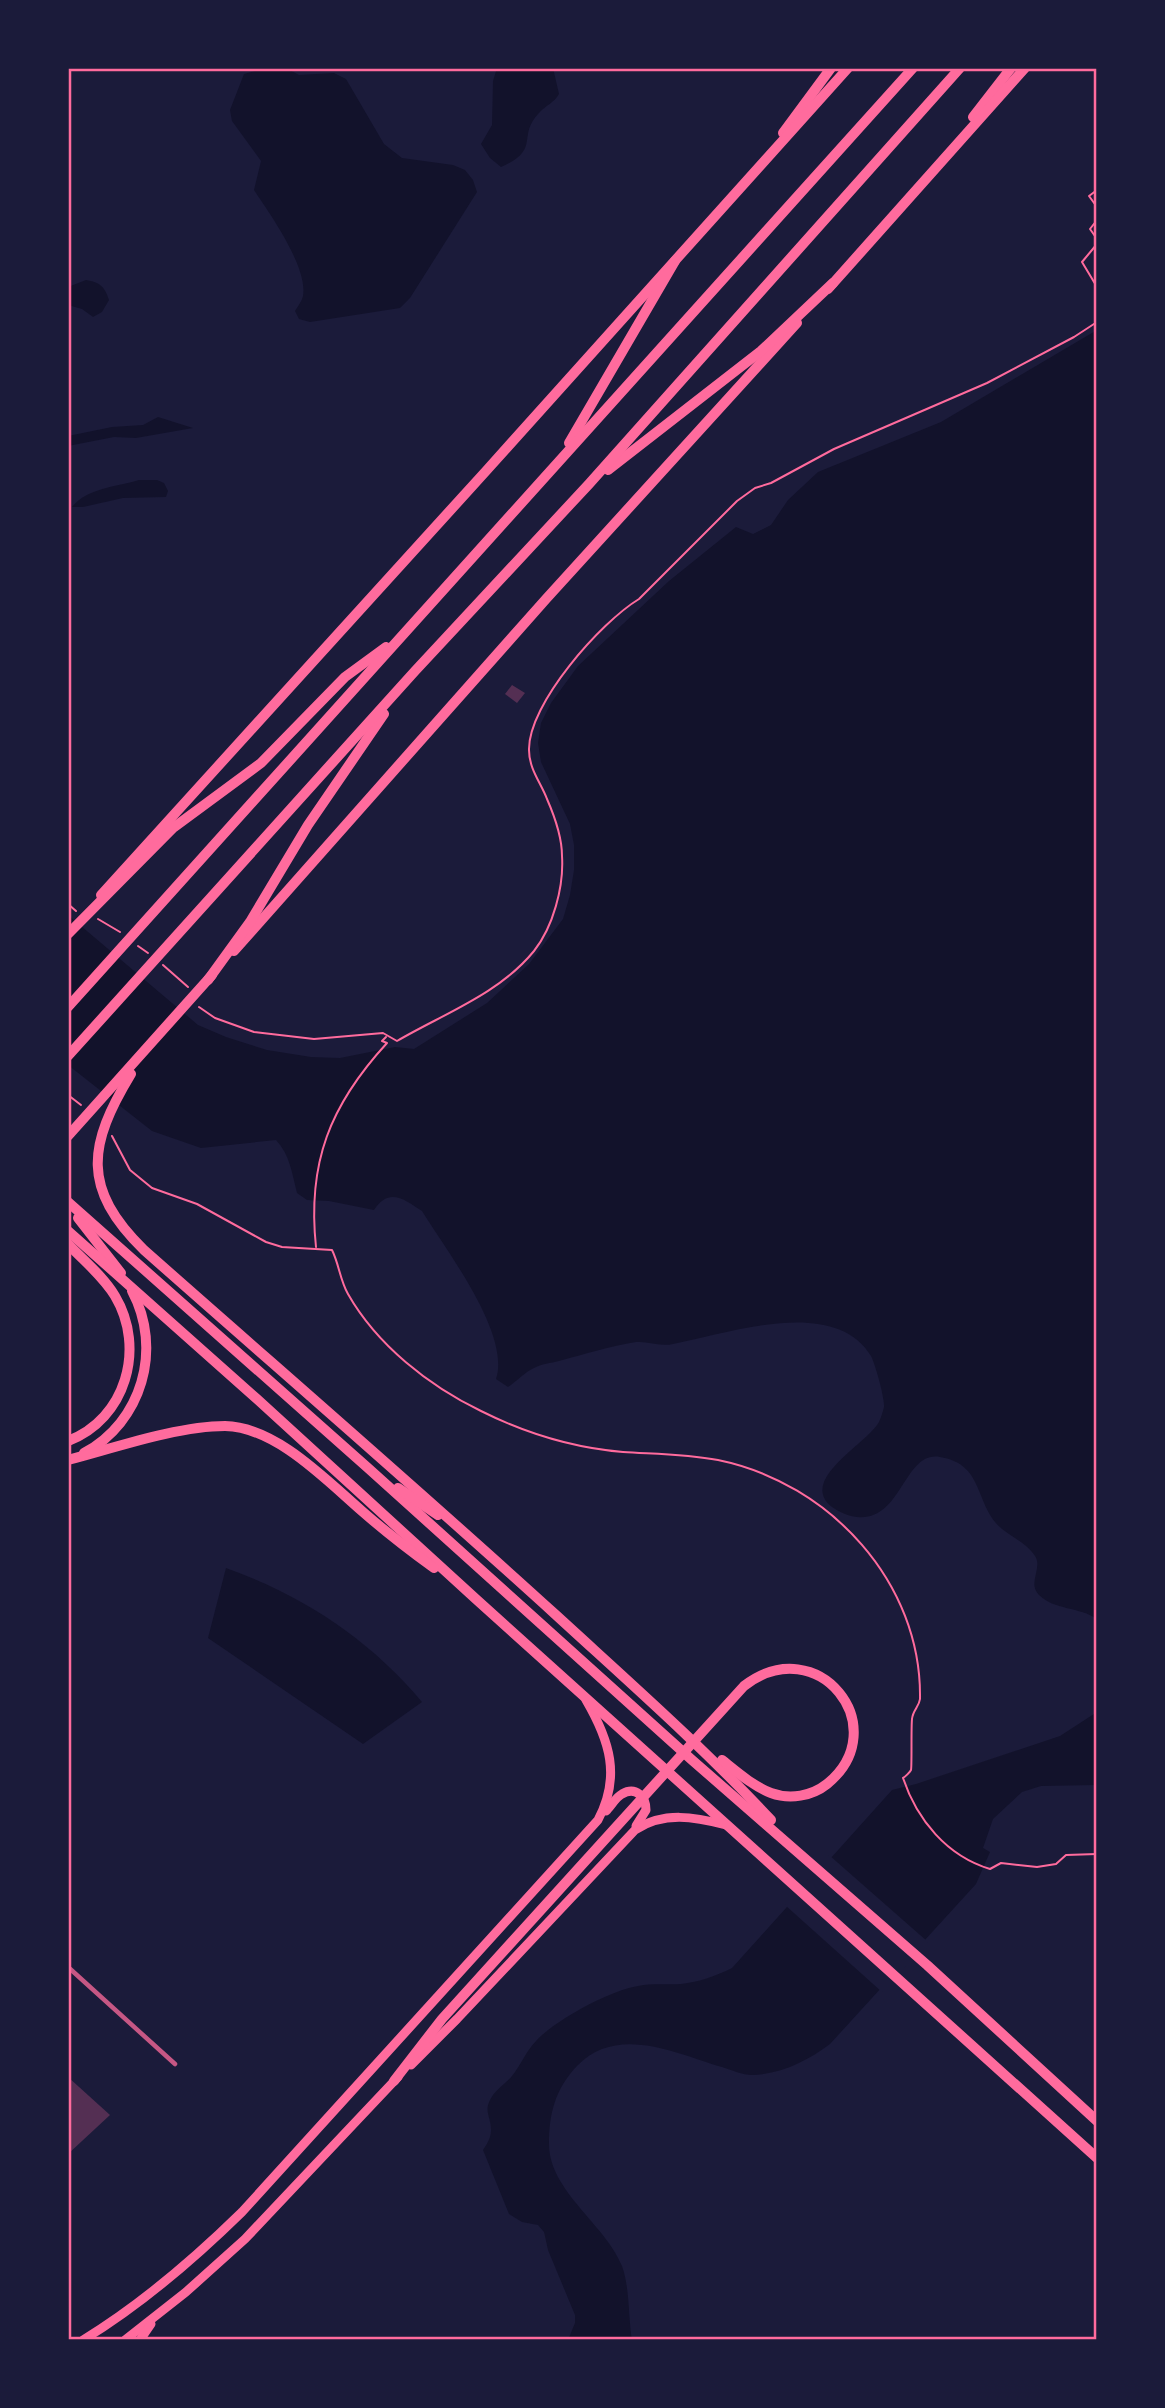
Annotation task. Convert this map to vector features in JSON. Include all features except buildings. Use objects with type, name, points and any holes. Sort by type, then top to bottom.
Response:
[{"type":"highway","points":[[68,1006],[913,68]]},
{"type":"highway","points":[[68,1056],[415,671],[589,484],[960,68]]},
{"type":"highway","points":[[555,465],[675,261]]},
{"type":"highway","points":[[589,484],[761,351],[833,283]]},
{"type":"highway","points":[[68,933],[173,828],[261,763],[345,677],[407,630]]},
{"type":"highway","points":[[208,980],[250,922],[308,825],[415,671]]},
{"type":"main road","points":[[766,160],[793,118],[831,68]]},
{"type":"main road","points":[[68,933],[150,838],[848,68]]},
{"type":"main road","points":[[942,160],[1011,68]]},
{"type":"main road","points":[[68,1136],[538,608],[1025,68]]},
{"type":"main road","points":[[155,1039],[133,1070],[106,1118],[99,1144],[101,1183],[108,1206],[134,1240],[470,1536],[695,1742],[805,1857]]},
{"type":"main road","points":[[68,1205],[111,1259],[138,1302],[146,1332],[147,1354],[144,1376],[137,1396],[114,1431],[88,1451],[69,1460]]},
{"type":"main road","points":[[68,1205],[369,1468],[684,1752],[927,1965],[1097,2121]]},
{"type":"main road","points":[[68,1231],[1097,2158]]},
{"type":"main road","points":[[68,1244],[116,1297],[128,1330],[130,1346],[127,1375],[115,1403],[91,1429],[68,1441]]},
{"type":"main road","points":[[69,1460],[193,1428],[228,1426],[266,1436],[292,1451],[398,1541],[477,1600]]},
{"type":"main road","points":[[369,1468],[470,1536]]},
{"type":"main road","points":[[394,2081],[442,2019],[744,1686],[760,1675],[791,1668],[809,1671],[828,1682],[844,1698],[853,1720],[851,1751],[839,1772],[823,1787],[804,1795],[785,1796],[768,1792],[695,1742]]},
{"type":"main road","points":[[583,1695],[601,1730],[611,1764],[607,1800],[598,1821]]},
{"type":"main road","points":[[83,2340],[144,2299],[207,2246],[281,2171],[622,1794],[630,1791],[638,1793],[646,1802],[645,1814],[457,2019],[214,2269],[125,2340]]},
{"type":"main road","points":[[623,1841],[645,1824],[666,1818],[695,1818],[728,1825]]},
{"type":"main road","points":[[405,2033],[420,2046]]},
{"type":"main road","points":[[140,2340],[156,2316]]},
{"type":"street","points":[[68,1966],[175,2064]]},
{"type":"path","points":[[1097,190],[1089,196],[1097,206]]},
{"type":"path","points":[[1097,220],[1090,229],[1097,239]]},
{"type":"path","points":[[1097,244],[1082,262],[1097,287]]},
{"type":"path","points":[[215,1018],[240,1028],[284,1037],[330,1039],[383,1032],[397,1041],[463,1007],[513,971],[533,951],[547,931],[555,909],[563,855],[548,800],[534,774],[529,752],[530,734],[542,705],[560,679],[623,609],[639,600],[718,519],[755,488],[771,483],[834,449],[987,383],[1097,322]]},
{"type":"path","points":[[317,1248],[314,1193],[330,1125],[348,1092],[387,1043],[382,1041],[388,1036]]},
{"type":"path","points":[[68,1095],[82,1107]]},
{"type":"path","points":[[110,1133],[130,1170],[152,1188],[197,1204],[266,1242],[282,1247],[328,1249],[333,1252],[347,1293],[383,1340],[427,1378],[481,1412],[533,1433],[573,1444],[622,1452],[684,1455],[742,1467],[800,1492],[851,1532],[880,1567],[908,1621],[915,1650],[920,1699],[913,1712],[911,1724],[911,1771],[903,1778],[921,1816],[936,1835],[960,1855],[990,1869],[1001,1863],[1037,1867],[1056,1864],[1066,1855],[1097,1854]]},
{"type":"shaded area","points":[[266,68],[286,68],[299,75],[334,73],[346,79],[384,144],[402,158],[453,165],[465,170],[473,180],[477,192],[410,298],[400,308],[310,322],[299,319],[295,311],[303,296],[300,271],[286,241],[254,190],[261,161],[232,121],[230,110],[244,74]]},
{"type":"shaded area","points":[[497,68],[553,68],[559,94],[532,121],[521,154],[501,167],[490,158],[481,144],[492,125],[493,81]]},
{"type":"shaded area","points":[[86,280],[101,286],[109,300],[102,312],[93,317],[82,309],[68,305],[68,287]]},
{"type":"shaded area","points":[[1097,330],[1097,1619],[1052,1603],[1039,1595],[1034,1586],[1037,1565],[1035,1556],[995,1522],[970,1474],[963,1466],[953,1461],[940,1457],[928,1458],[918,1464],[894,1498],[884,1509],[872,1516],[857,1517],[832,1507],[824,1496],[823,1485],[838,1462],[872,1431],[879,1422],[884,1407],[871,1356],[854,1338],[832,1327],[778,1323],[668,1345],[636,1342],[540,1366],[527,1372],[508,1387],[496,1379],[498,1360],[486,1316],[460,1269],[422,1211],[397,1197],[385,1199],[374,1210],[329,1201],[307,1200],[297,1193],[287,1158],[276,1140],[201,1148],[152,1131],[68,1065],[68,915],[198,1025],[226,1037],[267,1050],[311,1057],[340,1058],[395,1047],[414,1049],[487,1003],[529,964],[563,919],[574,870],[574,845],[570,824],[541,762],[538,743],[541,723],[551,703],[578,666],[669,581],[736,527],[753,534],[771,525],[788,500],[818,472],[941,422]]},
{"type":"shaded area","points":[[158,417],[193,428],[136,438],[114,437],[68,446],[68,436],[112,427],[143,425]]},
{"type":"shaded area","points":[[139,480],[157,480],[164,483],[168,491],[166,497],[123,498],[72,507],[94,492]]},
{"type":"shaded area","points":[[226,1568],[282,1592],[333,1622],[380,1658],[422,1702],[363,1744],[208,1638]]},
{"type":"shaded area","points":[[1097,1712],[1097,1785],[1041,1786],[1022,1792],[993,1819],[983,1848],[990,1852],[976,1884],[830,2044],[784,2069],[752,2075],[666,2049],[628,2044],[610,2046],[593,2053],[569,2075],[558,2093],[552,2112],[549,2144],[551,2161],[568,2192],[604,2236],[622,2266],[632,2340],[568,2340],[575,2323],[575,2315],[548,2250],[544,2232],[538,2225],[522,2222],[509,2214],[483,2150],[491,2133],[488,2109],[490,2100],[512,2076],[532,2045],[570,2015],[613,1993],[643,1985],[694,1982],[732,1968],[892,1790],[1060,1736]]},
{"type":"pier","points":[[829,1855],[928,1942],[882,1992],[785,1905]]}]
